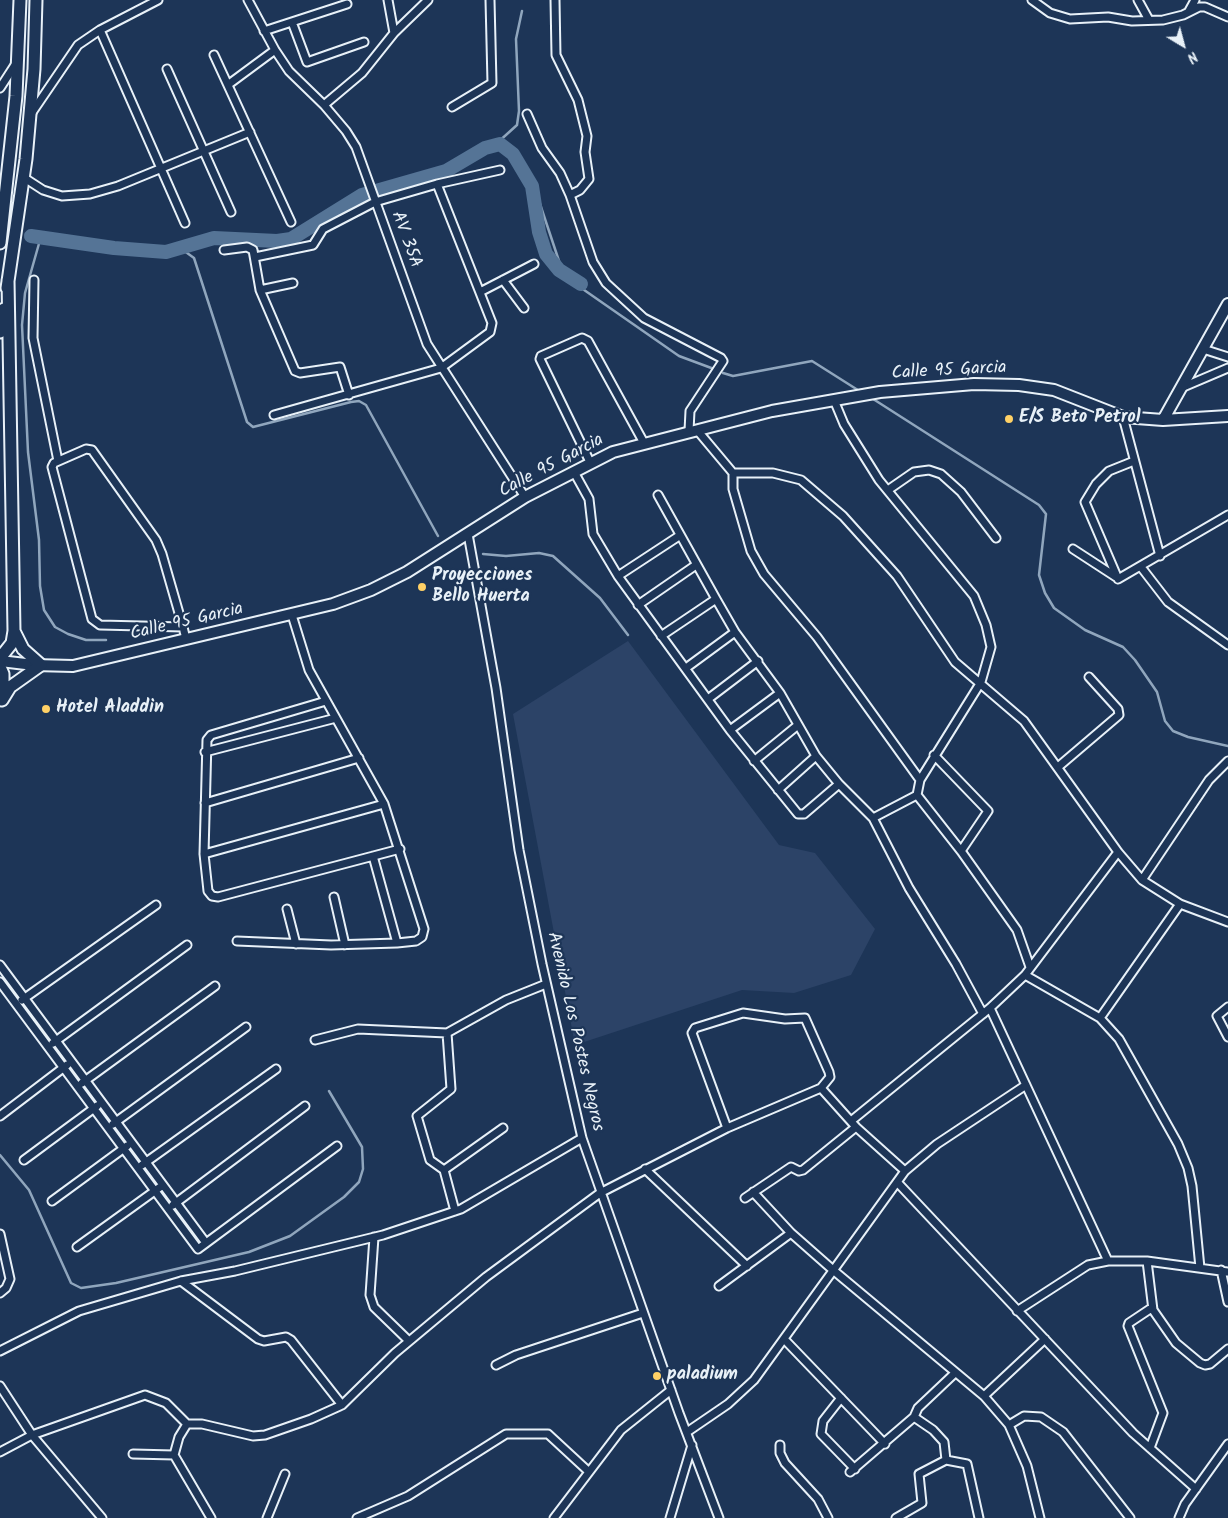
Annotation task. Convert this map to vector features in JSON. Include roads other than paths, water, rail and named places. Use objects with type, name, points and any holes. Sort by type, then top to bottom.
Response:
[{"type":"main road","points":[[0,243],[2,207],[18,61],[20,0]]},
{"type":"main road","points":[[0,332],[24,177],[34,69],[36,0]]},
{"type":"main road","points":[[0,660],[12,644],[14,632],[8,280]]},
{"type":"main road","points":[[1,703],[10,687],[41,666],[23,649],[14,632]]},
{"type":"main road","points":[[0,667],[3,674],[1,703]]},
{"type":"street","points":[[29,117],[78,45],[100,30],[158,0]]},
{"type":"street","name":"AV 35A","points":[[248,0],[264,31],[289,71],[324,105],[346,130],[356,147],[428,344],[441,368],[525,497]]},
{"type":"street","points":[[388,0],[394,33]]},
{"type":"street","points":[[324,105],[362,74],[394,33],[428,0]]},
{"type":"street","points":[[452,107],[492,83],[490,0]]},
{"type":"street","points":[[555,0],[556,55],[574,92],[587,136],[585,152],[589,179],[580,190],[570,195]]},
{"type":"street","points":[[1032,0],[1041,9],[1070,19],[1108,17],[1132,20],[1163,20],[1184,15],[1189,11],[1195,0]]},
{"type":"street","points":[[1138,0],[1149,20]]},
{"type":"street","points":[[264,31],[347,4]]},
{"type":"street","points":[[1189,11],[1205,7],[1228,17]]},
{"type":"street","points":[[292,22],[307,62],[364,42]]},
{"type":"street","points":[[100,30],[185,223]]},
{"type":"street","points":[[229,84],[275,50]]},
{"type":"street","points":[[214,56],[229,84],[291,222]]},
{"type":"street","points":[[0,88],[18,61]]},
{"type":"street","points":[[167,69],[232,212]]},
{"type":"street","points":[[527,114],[542,148],[560,173],[570,195],[593,262],[612,290],[650,322],[721,358],[723,361],[690,411],[693,430],[733,473],[733,488],[751,551],[764,574],[817,637],[920,780]]},
{"type":"street","points":[[24,177],[43,190],[62,196],[90,194],[118,186],[250,132]]},
{"type":"street","points":[[255,257],[313,245],[323,229],[374,199],[500,170]]},
{"type":"street","points":[[274,415],[441,368],[490,332],[492,323],[437,184]]},
{"type":"street","points":[[224,250],[247,246],[253,250],[260,290],[295,371],[300,373],[340,367],[349,395]]},
{"type":"street","points":[[480,292],[534,264]]},
{"type":"street","points":[[34,280],[33,338],[58,460]]},
{"type":"street","points":[[503,280],[524,308]]},
{"type":"street","points":[[260,290],[293,283]]},
{"type":"street","points":[[1163,420],[1228,304]]},
{"type":"street","points":[[590,462],[540,359],[541,356],[582,338],[588,341],[644,442]]},
{"type":"street","points":[[1203,349],[1228,357]]},
{"type":"street","points":[[1181,388],[1228,368]]},
{"type":"street","name":"Calle 95 Garcia","points":[[0,660],[41,666],[73,666],[333,604],[371,590],[407,572],[525,497],[590,462],[644,442],[772,411],[880,392],[974,384],[1019,384],[1054,390],[1123,417],[1163,420],[1228,416]]},
{"type":"street","points":[[834,400],[844,424],[888,490],[974,596],[986,626],[991,647],[981,682],[934,755],[920,780],[917,795],[961,851],[1017,930],[1030,967]]},
{"type":"street","points":[[1123,417],[1160,556]]},
{"type":"street","points":[[183,627],[100,625],[92,619],[52,466],[58,460],[86,449],[92,450],[156,540],[183,627],[186,639]]},
{"type":"street","points":[[1118,579],[1085,502],[1096,484],[1109,471],[1134,462]]},
{"type":"street","points":[[888,490],[914,472],[929,470],[941,474],[960,492],[996,538]]},
{"type":"street","points":[[574,472],[588,499],[593,534],[618,576],[730,730],[778,790],[801,815],[838,784]]},
{"type":"street","points":[[733,473],[780,474],[802,480],[843,516],[897,576],[955,662],[981,682],[1024,721],[1118,852],[1142,880],[1180,904],[1228,922]]},
{"type":"street","points":[[658,495],[679,536],[735,632],[780,693],[816,756],[838,784],[874,818],[909,888],[956,964],[983,1014]]},
{"type":"street","points":[[1118,579],[1228,515]]},
{"type":"street","name":"Avenido Los Postes Negros","points":[[468,534],[496,688],[519,850],[546,984],[582,1138],[643,1313],[719,1518]]},
{"type":"street","points":[[618,576],[679,536]]},
{"type":"street","points":[[1073,549],[1118,579]]},
{"type":"street","points":[[638,605],[696,566]]},
{"type":"street","points":[[1141,567],[1168,602],[1228,645]]},
{"type":"street","points":[[661,636],[716,599]]},
{"type":"street","points":[[236,941],[296,944],[397,943],[416,941],[422,938],[424,929],[400,849],[384,804],[326,701],[305,658],[292,615]]},
{"type":"street","points":[[686,668],[735,632]]},
{"type":"street","points":[[708,699],[758,662]]},
{"type":"street","points":[[1058,767],[1119,715],[1118,709],[1089,677]]},
{"type":"street","points":[[730,730],[780,693]]},
{"type":"street","points":[[326,701],[211,735],[207,740],[205,752],[204,854],[208,891],[212,896],[218,897],[400,849]]},
{"type":"street","points":[[205,752],[336,718]]},
{"type":"street","points":[[754,761],[798,725]]},
{"type":"street","points":[[934,755],[988,811],[961,851]]},
{"type":"street","points":[[778,790],[816,756]]},
{"type":"street","points":[[205,803],[359,758]]},
{"type":"street","points":[[1142,880],[1209,780],[1228,760]]},
{"type":"street","points":[[874,818],[917,795]]},
{"type":"street","points":[[204,854],[384,804]]},
{"type":"street","points":[[745,1198],[791,1166],[799,1171],[804,1170],[854,1124],[1025,976],[1118,852]]},
{"type":"street","points":[[373,856],[397,943]]},
{"type":"street","points":[[334,897],[345,944]]},
{"type":"street","points":[[1100,1018],[1180,904]]},
{"type":"street","points":[[18,1004],[156,905]]},
{"type":"street","points":[[287,909],[296,944]]},
{"type":"street","points":[[48,1046],[187,944]]},
{"type":"street","points":[[0,965],[206,1243]]},
{"type":"street","points":[[1025,976],[1100,1018],[1119,1039],[1178,1144],[1188,1168],[1192,1186],[1200,1268]]},
{"type":"street","points":[[0,982],[198,1249],[337,1146]]},
{"type":"street","points":[[315,1040],[358,1029],[447,1033],[506,1000],[546,984]]},
{"type":"street","points":[[78,1086],[215,986]]},
{"type":"street","points":[[1228,1007],[1217,1016],[1228,1037]]},
{"type":"street","points":[[990,1008],[1108,1260]]},
{"type":"street","points":[[0,1452],[32,1434],[145,1395],[166,1403],[187,1424],[202,1424],[258,1436],[311,1419],[342,1405],[409,1341],[486,1277],[600,1193],[727,1128],[820,1088],[830,1077],[829,1072],[805,1018],[785,1019],[743,1013],[695,1028],[692,1033],[727,1128]]},
{"type":"street","points":[[108,1127],[246,1027]]},
{"type":"street","points":[[447,1033],[450,1089],[417,1116],[430,1160],[444,1170],[456,1211]]},
{"type":"street","points":[[0,1116],[71,1062]]},
{"type":"street","points":[[138,1168],[276,1069]]},
{"type":"street","points":[[687,1432],[728,1404],[754,1380],[905,1171],[936,1144],[1026,1085]]},
{"type":"street","points":[[820,1088],[854,1124],[905,1171]]},
{"type":"street","points":[[24,1160],[101,1102]]},
{"type":"street","points":[[169,1209],[305,1106]]},
{"type":"street","points":[[444,1170],[503,1128]]},
{"type":"street","points":[[0,1351],[79,1311],[181,1281],[235,1271],[374,1237],[456,1211],[582,1138]]},
{"type":"street","points":[[52,1201],[131,1143]]},
{"type":"street","points":[[645,1169],[747,1266]]},
{"type":"street","points":[[898,1182],[1133,1433],[1196,1489]]},
{"type":"street","points":[[77,1247],[163,1185]]},
{"type":"street","points":[[753,1192],[791,1233],[984,1396],[1009,1425],[1026,1466],[1040,1518]]},
{"type":"street","points":[[184,1230],[192,1224]]},
{"type":"street","points":[[718,1286],[791,1233]]},
{"type":"street","points":[[0,1234],[10,1279],[6,1288],[0,1292]]},
{"type":"street","points":[[374,1237],[375,1250],[370,1295],[374,1307],[409,1341]]},
{"type":"street","points":[[1017,1311],[1088,1265],[1108,1260],[1148,1261],[1224,1271],[1228,1302]]},
{"type":"street","points":[[1148,1261],[1153,1310],[1176,1343],[1200,1363],[1210,1364],[1228,1349]]},
{"type":"street","points":[[181,1281],[258,1339],[264,1341],[286,1337],[291,1340],[342,1405]]},
{"type":"street","points":[[1150,1448],[1163,1413],[1128,1326],[1131,1321],[1153,1310]]},
{"type":"street","points":[[496,1365],[516,1355],[643,1313]]},
{"type":"street","points":[[984,1396],[1045,1338]]},
{"type":"street","points":[[784,1339],[885,1444]]},
{"type":"street","points":[[840,1398],[823,1421],[821,1434],[853,1471],[914,1416],[918,1408],[955,1372]]},
{"type":"street","points":[[0,1386],[32,1434],[102,1518]]},
{"type":"street","points":[[554,1518],[621,1430],[671,1390]]},
{"type":"street","points":[[914,1416],[933,1430],[944,1442],[946,1460]]},
{"type":"street","points":[[1009,1425],[1024,1416],[1041,1416],[1063,1432],[1130,1518]]},
{"type":"street","points":[[187,1424],[179,1437],[174,1455],[211,1518]]},
{"type":"street","points":[[357,1518],[408,1496],[506,1434],[548,1434],[588,1471]]},
{"type":"street","points":[[1178,1518],[1228,1444]]},
{"type":"street","points":[[670,1518],[692,1445]]},
{"type":"street","points":[[780,1445],[780,1453],[784,1463],[818,1499],[828,1518]]},
{"type":"street","points":[[133,1454],[174,1455]]},
{"type":"street","points":[[896,1518],[922,1502],[919,1474],[946,1460],[967,1464],[979,1518]]},
{"type":"street","points":[[267,1518],[285,1474]]},
{"type":"waterway","points":[[31,232],[76,242],[160,249],[183,249],[218,234],[231,234],[276,244],[295,236],[360,192],[433,175],[457,165],[479,149],[496,144],[517,125],[519,111],[516,39],[522,11]]},
{"type":"waterway","points":[[497,144],[521,159],[533,183],[564,276],[679,356],[714,369]]},
{"type":"waterway","points":[[31,236],[114,248],[166,252],[214,238],[277,241],[291,239],[362,195],[446,171],[485,148],[500,144],[513,154],[532,186],[539,232],[546,254],[559,270],[581,284]]},
{"type":"waterway","points":[[42,233],[25,293],[22,325],[28,452],[39,540],[40,586],[44,610],[55,627],[86,640],[106,640]]},
{"type":"waterway","points":[[183,250],[194,258],[247,422],[253,427],[351,402],[359,401],[366,405],[438,536]]},
{"type":"waterway","points":[[723,373],[733,376],[812,361],[861,392]]},
{"type":"waterway","points":[[870,397],[1039,505],[1046,514],[1039,575],[1045,593],[1054,608],[1085,630],[1123,647],[1135,660],[1157,692],[1165,721],[1173,731],[1188,737],[1228,746]]},
{"type":"waterway","points":[[483,554],[506,556],[539,553],[553,556],[600,598],[628,635]]},
{"type":"waterway","points":[[0,1155],[29,1190],[71,1283],[81,1288],[116,1283],[249,1252],[290,1236],[344,1197],[359,1182],[363,1169],[362,1147],[329,1091]]},
{"type":"place","name":"E/S Beto Petrol","points":[[1009,419]]},
{"type":"place","name":"Proyecciones Bello Huerta","points":[[422,587]]},
{"type":"place","name":"Hotel Aladdin","points":[[46,709]]},
{"type":"place","name":"paladium","points":[[657,1376]]}]
